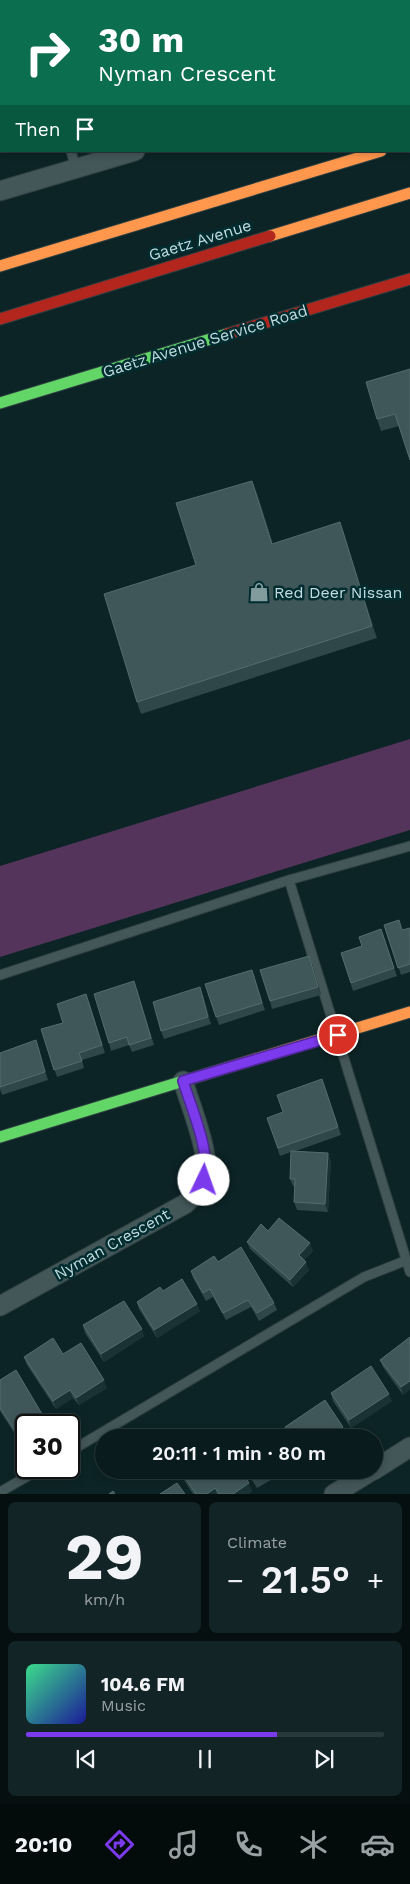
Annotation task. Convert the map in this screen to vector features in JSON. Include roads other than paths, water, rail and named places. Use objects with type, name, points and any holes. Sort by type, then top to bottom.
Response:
[{"type":"street","points":[[0,192],[73,160],[128,152]]},
{"type":"street","name":"Gaetz Avenue","points":[[0,266],[378,152]]},
{"type":"street","name":"Gaetz Avenue","points":[[0,319],[410,193]]},
{"type":"street","name":"Gaetz Avenue Service Road","points":[[0,403],[410,279]]},
{"type":"street","points":[[0,1137],[410,1012]]},
{"type":"street","name":"Nyman Crescent","points":[[0,1306],[185,1204],[198,1192],[207,1169],[206,1154],[183,1081]]},
{"type":"street","points":[[383,1464],[410,1447]]},
{"type":"street","points":[[334,1494],[358,1479]]},
{"type":"lane","points":[[0,975],[289,880],[410,846]]},
{"type":"lane","points":[[289,880],[410,1272]]},
{"type":"lane","points":[[80,1445],[364,1277],[407,1260]]},
{"type":"lane","points":[[0,1492],[23,1479]]},
{"type":"place","name":"Red Deer Nissan","points":[[259,592]]}]
